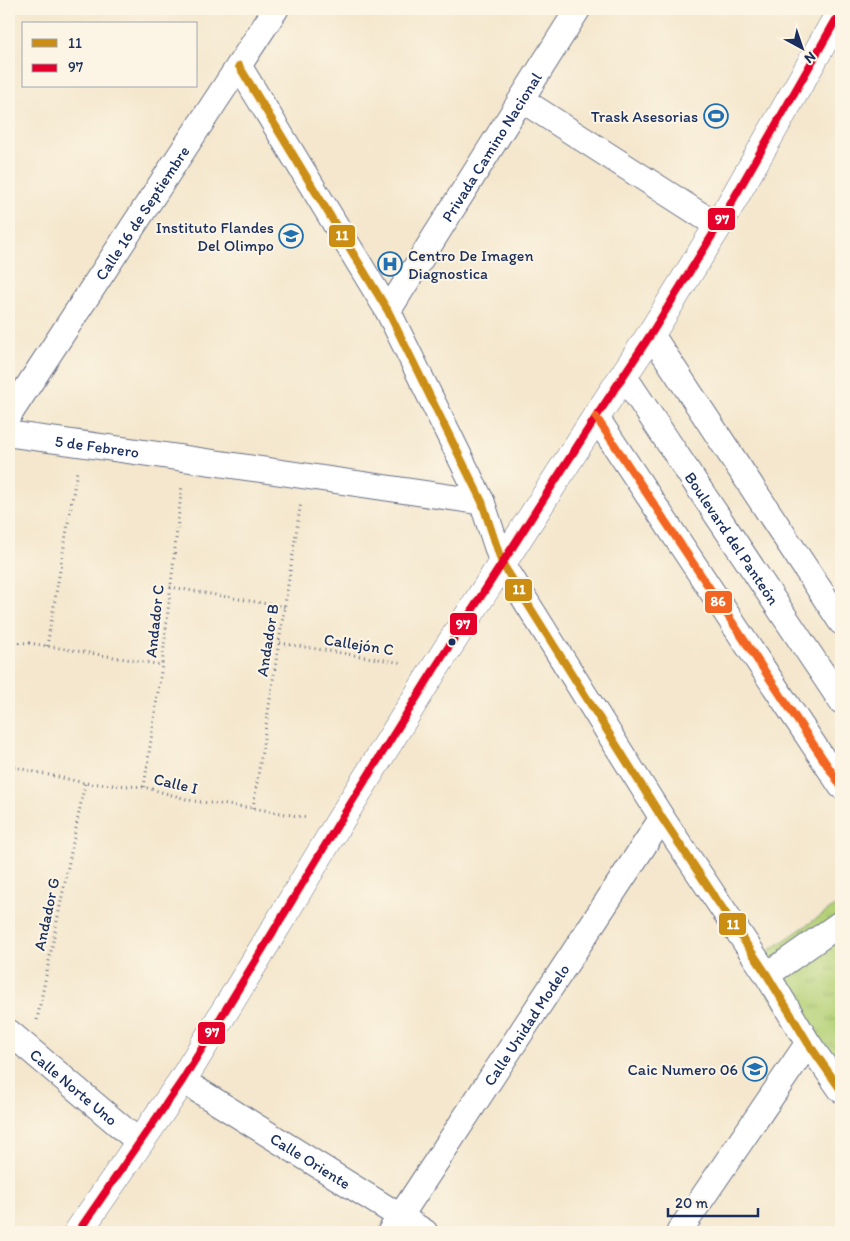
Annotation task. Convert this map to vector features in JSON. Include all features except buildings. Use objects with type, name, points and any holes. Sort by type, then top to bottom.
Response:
[{"type":"main road","points":[[78,1232],[182,1081],[435,668],[651,334],[718,226],[841,11]]},
{"type":"street","name":"Calle 16 de Septiembre","points":[[9,415],[276,9]]},
{"type":"street","name":"Privada Camino Nacional","points":[[388,311],[578,9]]},
{"type":"street","points":[[239,66],[388,311],[482,502],[502,563],[662,818],[767,975],[808,1043],[841,1090]]},
{"type":"street","points":[[522,100],[718,226]]},
{"type":"street","points":[[651,334],[841,622]]},
{"type":"street","name":"Boulevard del Panteón","points":[[624,376],[841,701]]},
{"type":"street","points":[[596,417],[841,786]]},
{"type":"street","name":"5 de Febrero","points":[[9,434],[185,457],[305,477],[482,502]]},
{"type":"street","name":"Calle Unidad Modelo","points":[[395,1224],[662,818]]},
{"type":"street","points":[[767,975],[841,924]]},
{"type":"street","name":"Calle Norte Uno","points":[[9,1032],[139,1142]]},
{"type":"street","points":[[679,1232],[808,1043]]},
{"type":"street","name":"Calle Oriente","points":[[196,1089],[395,1224],[425,1232]]},
{"type":"path","points":[[47,646],[82,444]]},
{"type":"path","name":"Andador C","points":[[144,788],[162,665],[185,457]]},
{"type":"path","name":"Andador B","points":[[253,808],[305,477]]},
{"type":"path","points":[[170,587],[285,607]]},
{"type":"path","points":[[9,642],[47,646],[162,665]]},
{"type":"path","name":"Callejón C","points":[[280,644],[435,668]]},
{"type":"path","name":"Calle I","points":[[9,766],[85,783],[144,788],[193,801],[253,808],[338,824]]},
{"type":"path","name":"Andador G","points":[[31,1050],[85,783]]},
{"type":"green space","points":[[841,902],[841,1100],[748,965]]},
{"type":"transit line","name":"97","points":[[78,1232],[182,1081],[435,668],[651,334],[718,226],[841,11]]},
{"type":"transit line","name":"11","points":[[239,66],[388,311],[482,502],[502,563],[662,818],[767,975],[808,1043],[841,1090]]},
{"type":"transit line","name":"86","points":[[596,417],[841,786]]},
{"type":"place","name":"Trask Asesorias","points":[[716,116]]},
{"type":"place","name":"Instituto Flandes Del Olimpo","points":[[291,236]]},
{"type":"place","name":"Centro De Imagen Diagnostica","points":[[390,264]]},
{"type":"place","name":"Caic Numero 06","points":[[755,1069]]}]
